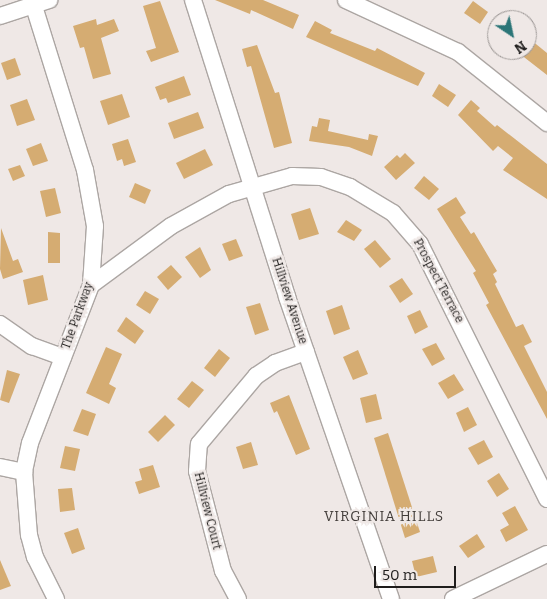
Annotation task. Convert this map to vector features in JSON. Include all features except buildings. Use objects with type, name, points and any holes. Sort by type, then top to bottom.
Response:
[{"type":"street","name":"Hillview Avenue","points":[[193,0],[306,352],[391,599]]},
{"type":"street","points":[[346,0],[458,52],[547,123]]},
{"type":"street","points":[[0,16],[38,2]]},
{"type":"street","name":"The Parkway","points":[[38,2],[92,194],[95,226],[91,285],[30,443],[24,472],[29,535],[56,599]]},
{"type":"street","name":"Prospect Terrace","points":[[91,285],[192,212],[252,187],[292,176],[332,180],[373,198],[409,230],[430,262],[547,499]]},
{"type":"street","points":[[0,324],[32,346],[63,357]]},
{"type":"street","name":"Hillview Court","points":[[238,599],[223,571],[197,471],[199,444],[256,376],[275,364],[306,352]]},
{"type":"street","points":[[0,467],[24,472]]},
{"type":"street","points":[[454,599],[547,554]]},
{"type":"district","name":"VIRGINIA HILLS","points":[[384,517]]}]
